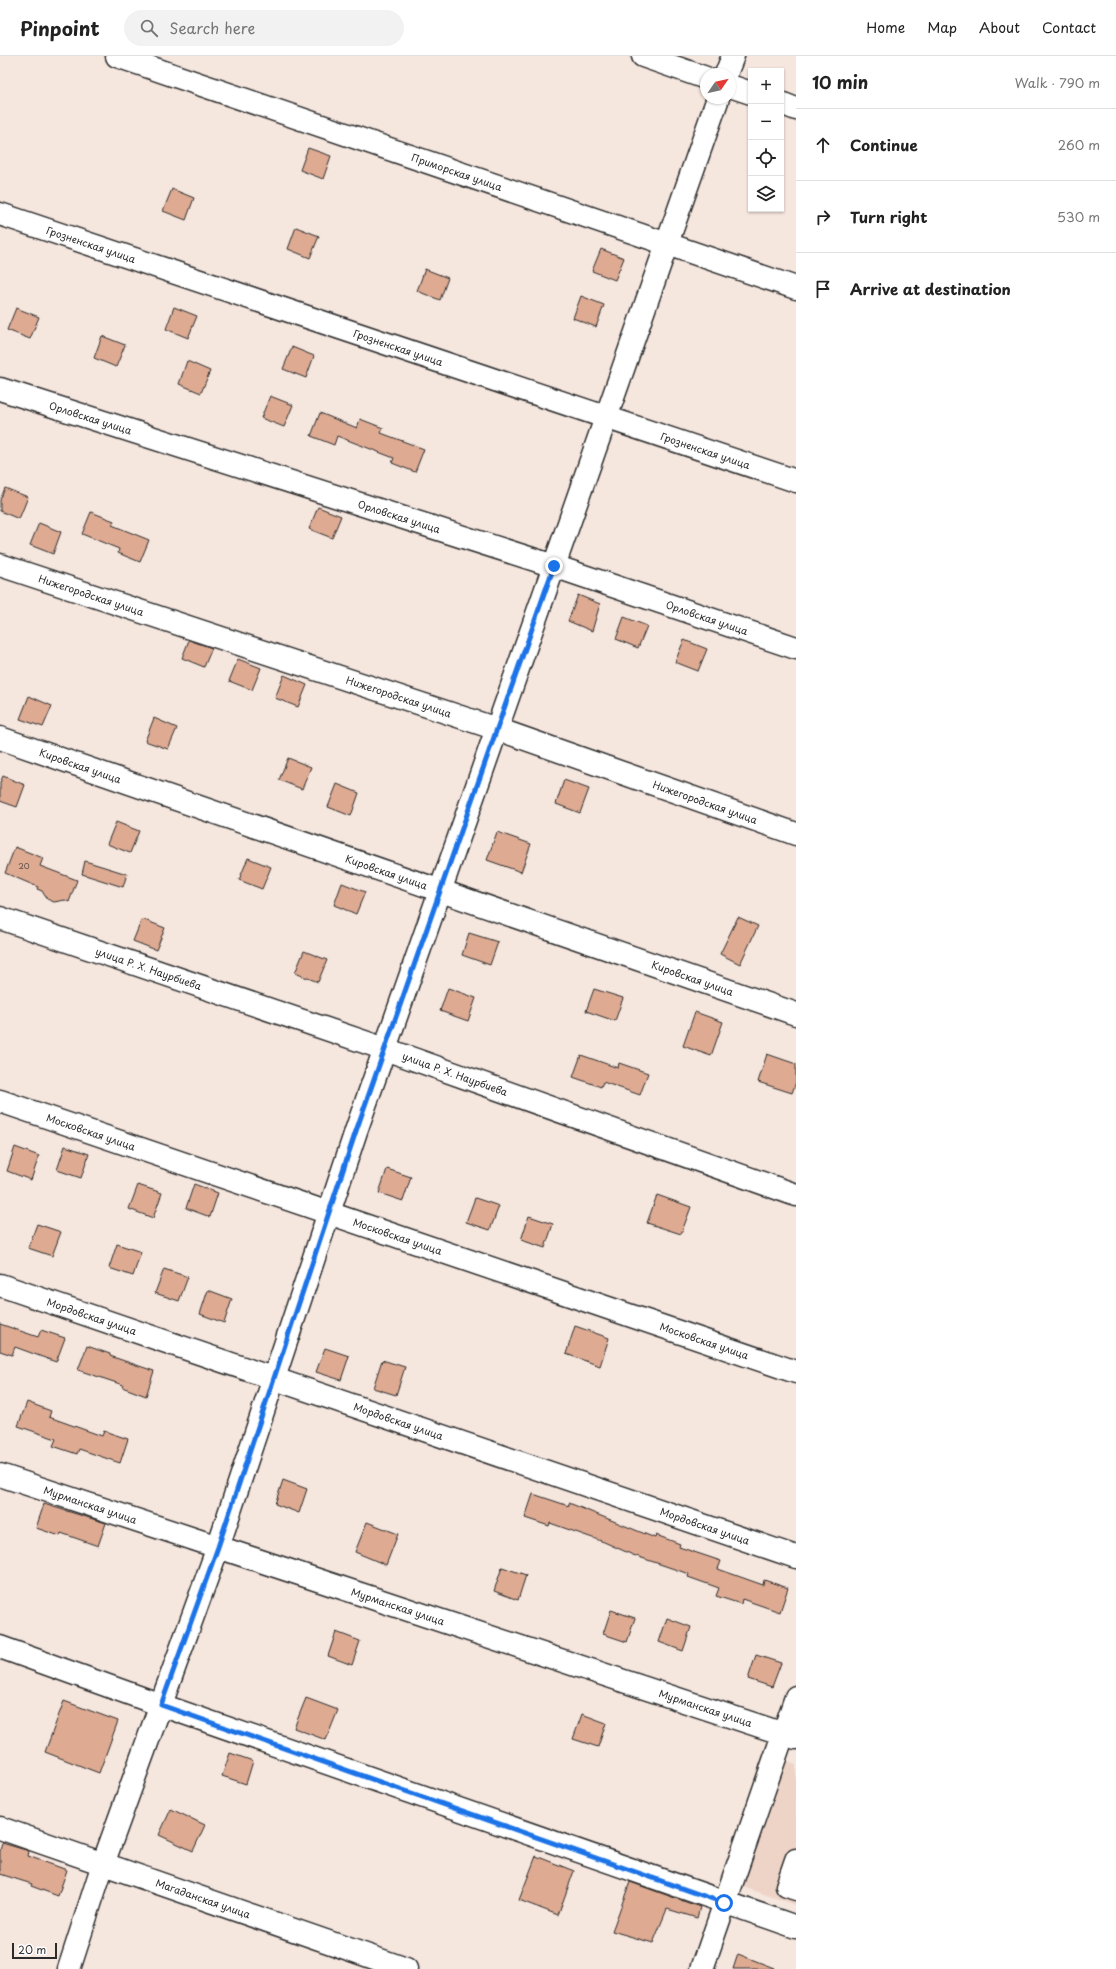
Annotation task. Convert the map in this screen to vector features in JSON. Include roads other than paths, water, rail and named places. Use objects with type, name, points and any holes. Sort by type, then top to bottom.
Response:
[{"type":"street","name":"Приморская улица","points":[[117,56],[796,288]]},
{"type":"street","points":[[643,56],[700,76]]},
{"type":"street","points":[[728,68],[733,56]]},
{"type":"street","points":[[736,88],[748,92]]},
{"type":"street","points":[[70,1969],[103,1864],[218,1547],[329,1212],[440,890],[716,104]]},
{"type":"street","points":[[784,104],[796,109]]},
{"type":"street","name":"Грозненская улица","points":[[0,214],[796,481]]},
{"type":"street","name":"Орловская улица","points":[[0,389],[554,566],[796,648]]},
{"type":"street","name":"Нижегородская улица","points":[[0,565],[497,728],[796,834]]},
{"type":"street","name":"Кировская улица","points":[[0,738],[796,1014]]},
{"type":"street","name":"улица Р. Х. Наурбиева","points":[[0,918],[385,1050],[796,1195]]},
{"type":"street","name":"Московская улица","points":[[0,1101],[796,1372]]},
{"type":"street","name":"Мордовская улица","points":[[0,1285],[796,1557]]},
{"type":"street","name":"Мурманская улица","points":[[0,1475],[790,1736]]},
{"type":"street","points":[[0,1647],[161,1705],[796,1927]]},
{"type":"street","points":[[702,1969],[724,1903],[790,1736],[796,1697]]},
{"type":"street","name":"Магаданская улица","points":[[0,1828],[406,1969]]},
{"type":"street","points":[[796,1860],[787,1886],[796,1889]]}]
